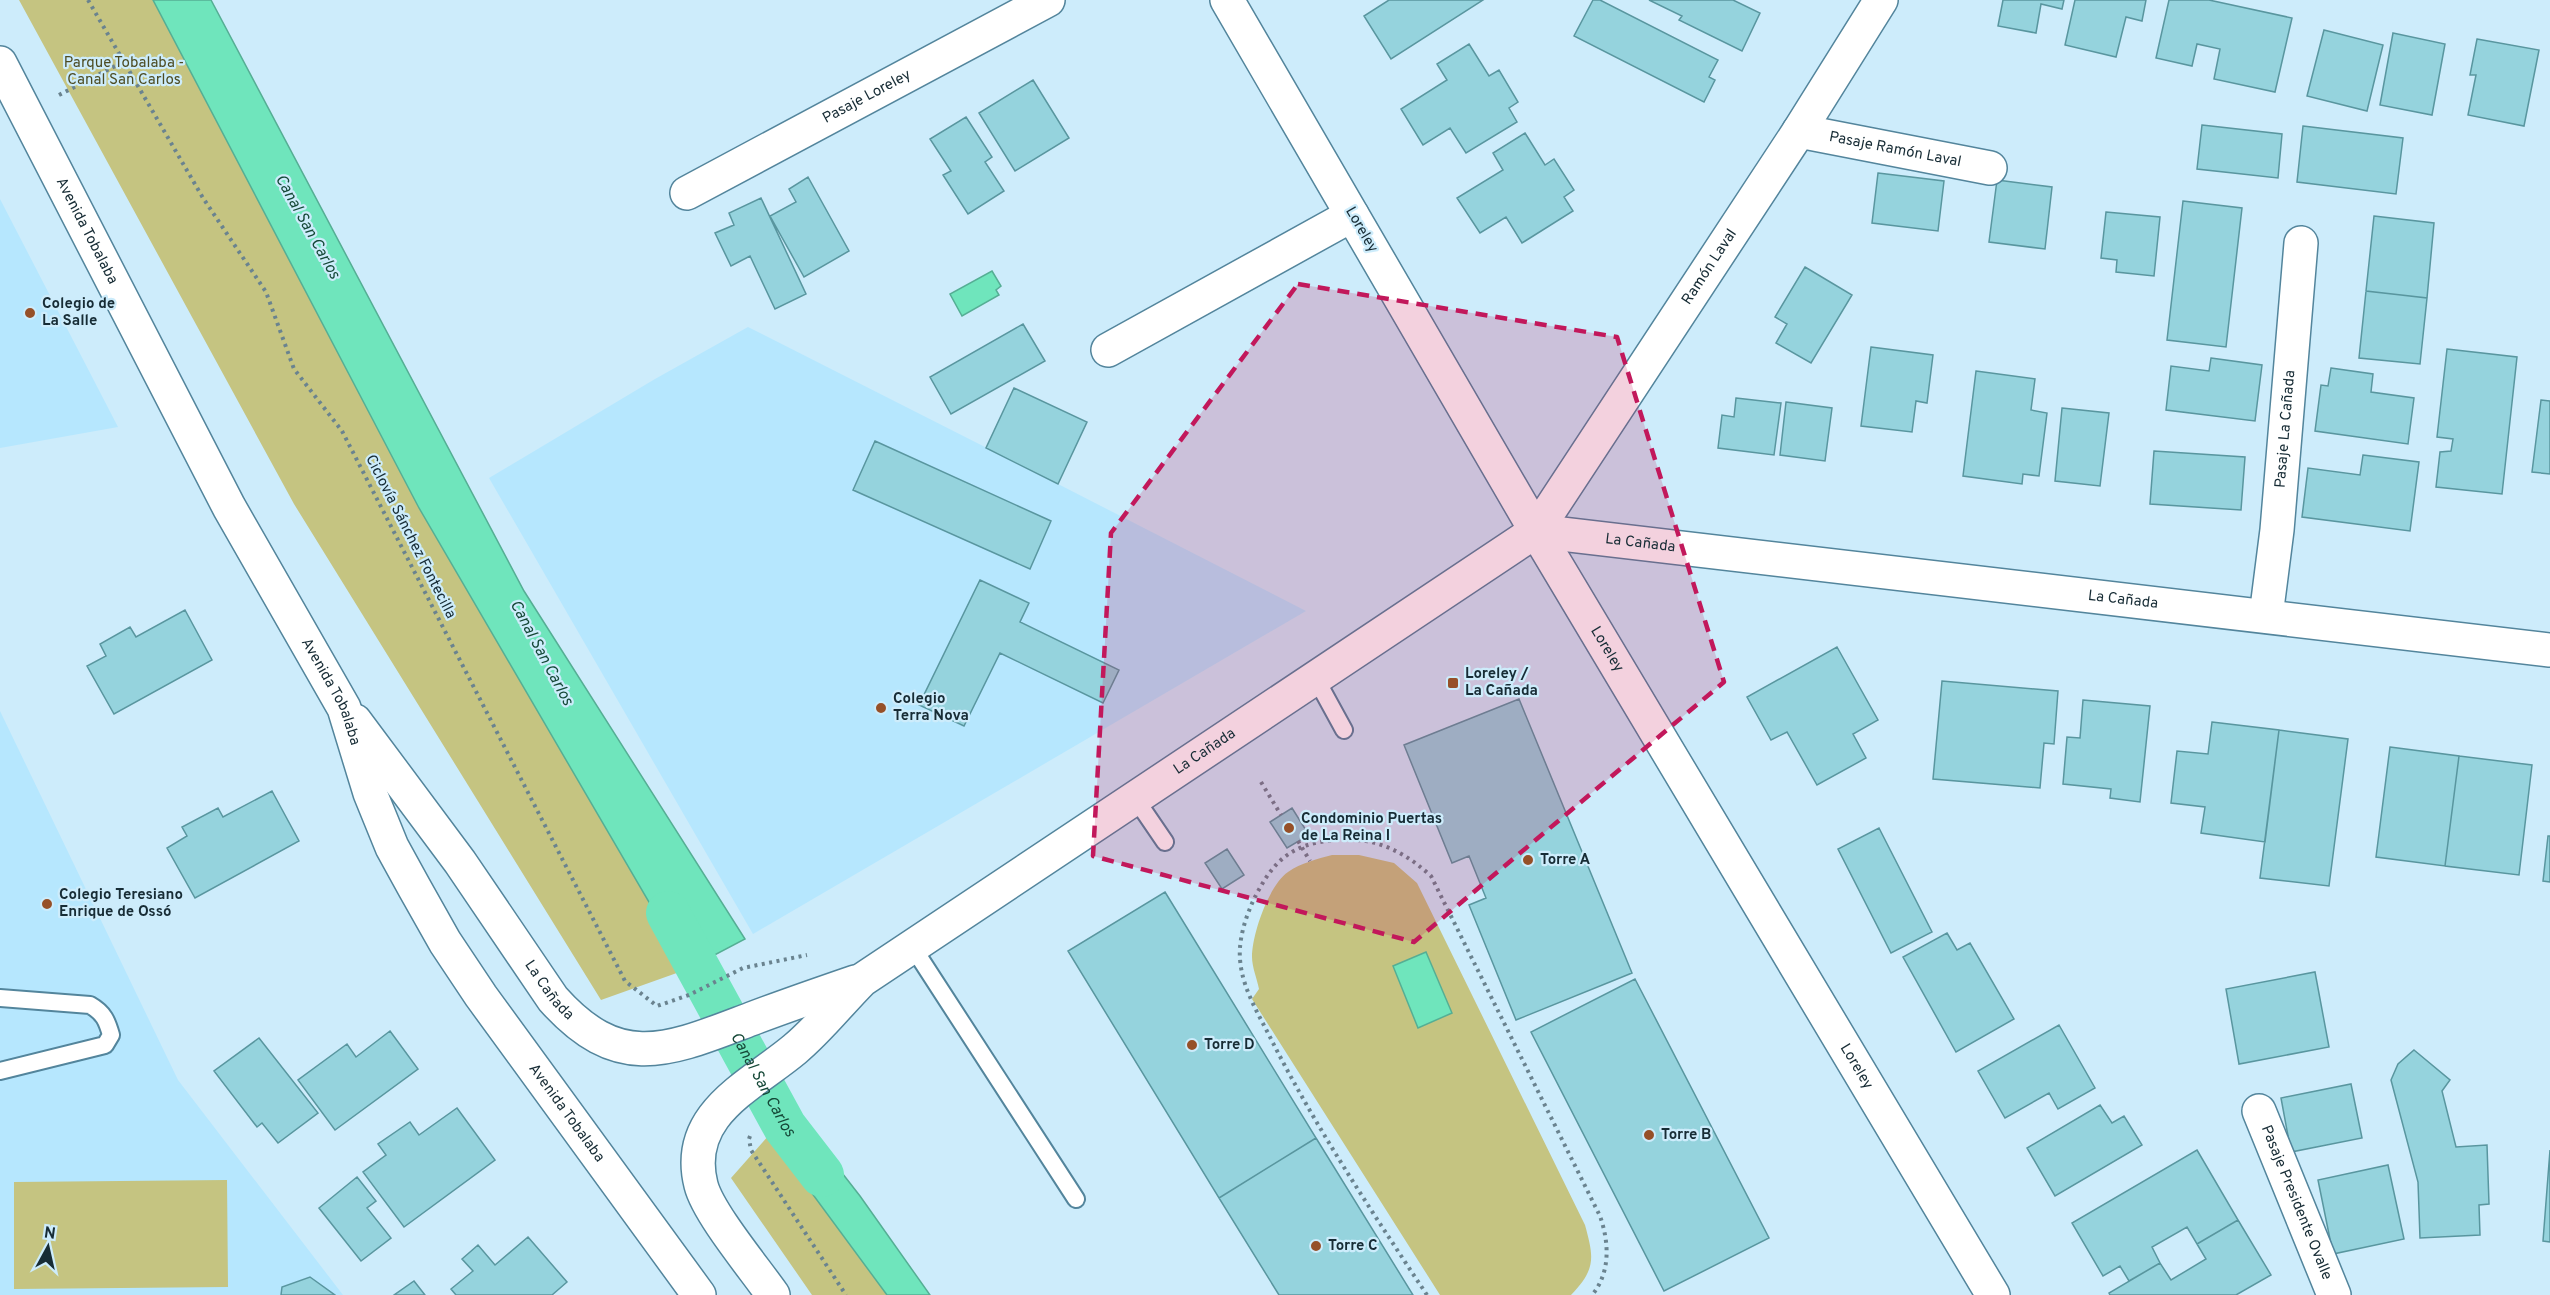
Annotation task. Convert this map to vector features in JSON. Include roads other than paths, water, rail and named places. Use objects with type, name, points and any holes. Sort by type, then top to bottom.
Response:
[{"type":"street","name":"Pasaje Loreley","points":[[687,194],[1048,0]]},
{"type":"street","name":"Loreley","points":[[1227,0],[1536,531],[1993,1295]]},
{"type":"street","name":"Ramón Laval","points":[[1536,531],[1799,130],[1881,0]]},
{"type":"street","name":"Avenida Tobalaba","points":[[0,63],[229,507],[344,708],[370,793],[392,847],[445,942],[481,996],[699,1295]]},
{"type":"street","name":"Pasaje Ramón Laval","points":[[1799,130],[1990,168]]},
{"type":"street","points":[[1108,350],[1352,215]]},
{"type":"street","name":"Pasaje La Cañada","points":[[2266,616],[2277,530],[2301,243]]},
{"type":"street","name":"La Cañada","points":[[773,1295],[708,1203],[701,1186],[698,1167],[699,1149],[705,1130],[728,1100],[797,1048],[862,980],[1536,531],[2550,650]]},
{"type":"street","name":"La Cañada","points":[[344,708],[387,762],[460,862],[553,999],[570,1018],[590,1034],[610,1043],[638,1049],[661,1048],[694,1040],[862,980]]},
{"type":"street","name":"Pasaje Presidente Ovalle","points":[[2259,1111],[2334,1295]]},
{"type":"lane","points":[[1316,677],[1344,730]]},
{"type":"lane","points":[[1135,798],[1165,842]]},
{"type":"lane","points":[[912,946],[1076,1199]]},
{"type":"lane","points":[[0,998],[90,1005],[99,1010],[106,1019],[111,1035],[105,1046],[0,1071]]},
{"type":"water","points":[[153,0],[211,0],[524,591],[745,939],[688,969],[419,508]]},
{"type":"water","points":[[992,271],[1001,286],[996,290],[999,295],[962,316],[950,294]]},
{"type":"water","points":[[1426,952],[1452,1013],[1418,1028],[1393,966]]},
{"type":"water","points":[[800,1119],[860,1196],[930,1295],[887,1295],[769,1135]]},
{"type":"waterway","name":"Canal San Carlos","points":[[668,913],[785,1127],[822,1175]]},
{"type":"place","name":"Colegio de La Salle","points":[[30,313]]},
{"type":"place","name":"Loreley / La Cañada","points":[[1453,683]]},
{"type":"place","name":"Colegio Terra Nova","points":[[881,708]]},
{"type":"place","name":"Condominio Puertas de La Reina I","points":[[1289,828]]},
{"type":"place","name":"Torre A","points":[[1528,860]]},
{"type":"place","name":"Colegio Teresiano Enrique de Ossó","points":[[47,904]]},
{"type":"place","name":"Torre D","points":[[1192,1045]]},
{"type":"place","name":"Torre B","points":[[1649,1135]]},
{"type":"place","name":"Torre C","points":[[1316,1246]]},
{"type":"park label","name":"Parque Tobalaba - Canal San Carlos","points":[[124,72]]}]
